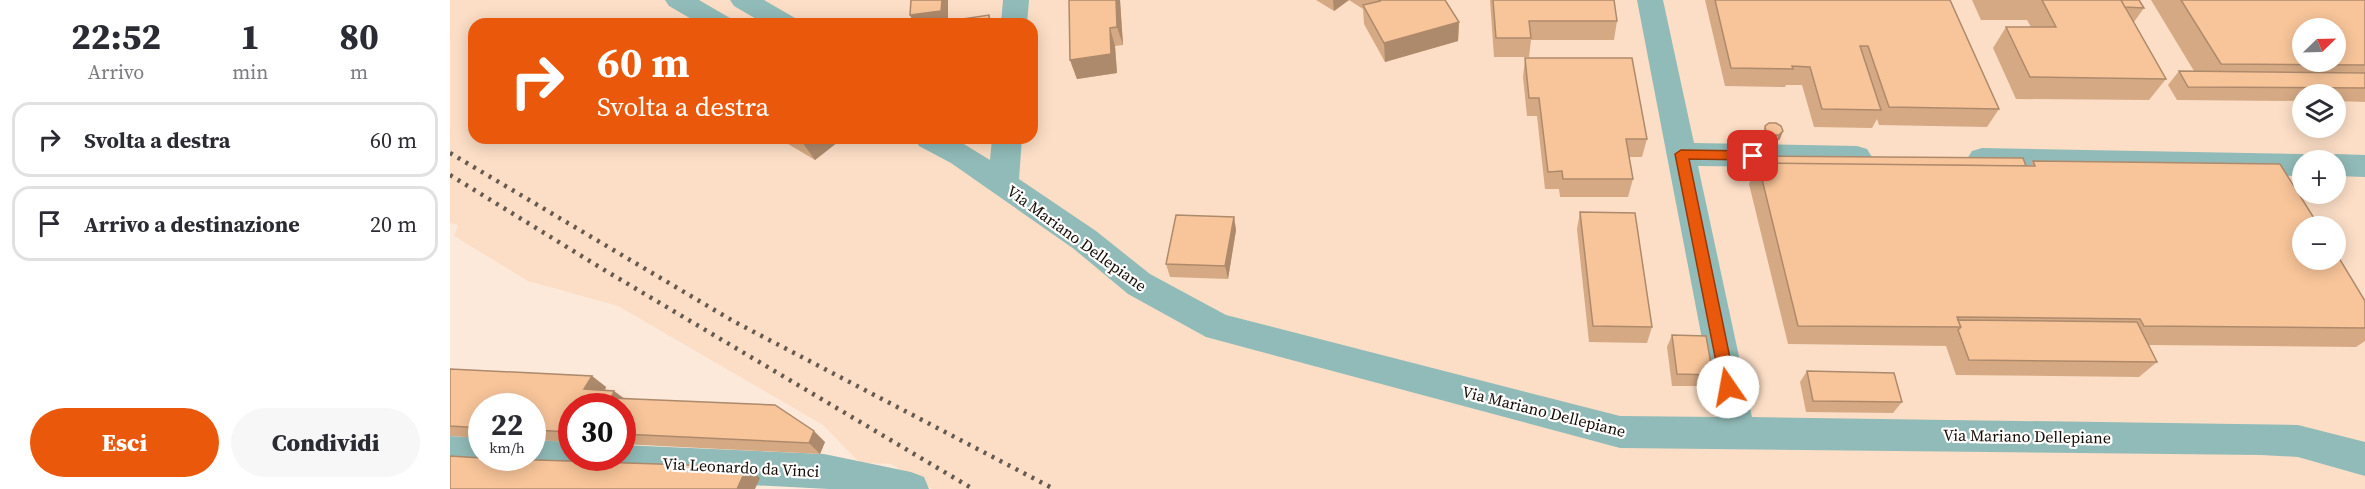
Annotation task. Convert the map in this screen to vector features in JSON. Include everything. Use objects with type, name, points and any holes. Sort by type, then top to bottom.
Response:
[{"type":"street","points":[[678,0],[711,18]]},
{"type":"street","points":[[743,0],[775,18]]},
{"type":"street","points":[[1014,18],[1016,0]]},
{"type":"street","points":[[1650,0],[1738,434]]},
{"type":"street","points":[[1004,185],[1007,144]]},
{"type":"street","name":"Via Mariano Dellepiane","points":[[956,147],[1004,185],[1085,240],[1139,284],[1218,327],[1620,432],[2261,438],[2298,441],[2365,459]]},
{"type":"street","points":[[1681,154],[1884,158]]},
{"type":"street","points":[[1956,159],[2292,165]]},
{"type":"street","points":[[2346,165],[2365,166]]},
{"type":"street","points":[[450,453],[468,454]]},
{"type":"street","name":"Via Leonardo da Vinci","points":[[546,458],[824,471],[911,489]]},
{"type":"shaded area","points":[[450,0],[2365,0],[2365,489],[932,489],[891,464],[860,463],[823,425],[618,306],[528,281],[454,236],[458,225],[450,223]]},
{"type":"building","points":[[911,0],[942,0],[941,11],[910,15]]},
{"type":"building","points":[[1069,0],[1116,0],[1117,27],[1110,28],[1111,54],[1070,60]]},
{"type":"building","points":[[1379,0],[1445,0],[1459,22],[1384,43],[1363,5]]},
{"type":"building","points":[[1493,0],[1614,0],[1617,21],[1529,21],[1531,38],[1496,38]]},
{"type":"building","points":[[1715,0],[1950,0],[1999,109],[1889,107],[1868,46],[1860,46],[1881,110],[1822,109],[1810,67],[1731,68]]},
{"type":"building","points":[[2042,0],[2121,0],[2166,79],[2030,77],[2006,27],[2056,27]]},
{"type":"building","points":[[2121,0],[2139,0],[2144,8],[2125,7]]},
{"type":"building","points":[[2181,0],[2365,0],[2365,65],[2346,65],[2346,18],[2292,18],[2292,64],[2221,64]]},
{"type":"building","points":[[989,15],[989,18],[969,18]]},
{"type":"building","points":[[1525,58],[1632,58],[1647,139],[1626,139],[1633,179],[1563,179],[1562,171],[1548,172],[1539,98],[1529,98]]},
{"type":"building","points":[[2179,71],[2365,73],[2365,88],[2346,88],[2346,84],[2292,84],[2292,88],[2188,87]]},
{"type":"building","points":[[1769,123],[1776,123],[1783,131],[1779,135],[1766,132],[1765,126]]},
{"type":"building","points":[[1756,156],[2023,158],[2026,166],[1758,164]]},
{"type":"building","points":[[2033,161],[2280,164],[2292,183],[2292,204],[2305,204],[2313,216],[2292,216],[2292,270],[2346,270],[2365,301],[2365,328],[2144,326],[2140,319],[1957,317],[1961,327],[1798,326],[1758,163],[2035,166]]},
{"type":"building","points":[[1580,212],[1635,213],[1652,327],[1593,326]]},
{"type":"building","points":[[1176,215],[1234,217],[1225,266],[1166,264]]},
{"type":"building","points":[[1958,320],[2137,322],[2157,362],[1969,360],[1958,330],[1961,327]]},
{"type":"building","points":[[1672,335],[1706,336],[1713,375],[1677,374]]},
{"type":"building","points":[[450,369],[592,376],[584,389],[614,391],[613,393],[558,393],[558,431],[546,431],[546,393],[468,393],[468,427],[450,426]]},
{"type":"building","points":[[1807,371],[1894,373],[1902,402],[1813,401]]},
{"type":"building","points":[[636,399],[775,405],[814,431],[809,443],[636,435]]},
{"type":"building","points":[[450,456],[468,457],[468,471],[546,471],[546,460],[558,461],[558,471],[636,471],[636,463],[747,467],[737,489],[450,489]]},
{"type":"railway","points":[[450,153],[733,321],[1054,489]]},
{"type":"railway","points":[[450,175],[601,268],[973,489]]},
{"type":"route","points":[[1728,387],[1681,154],[1753,156]]}]
